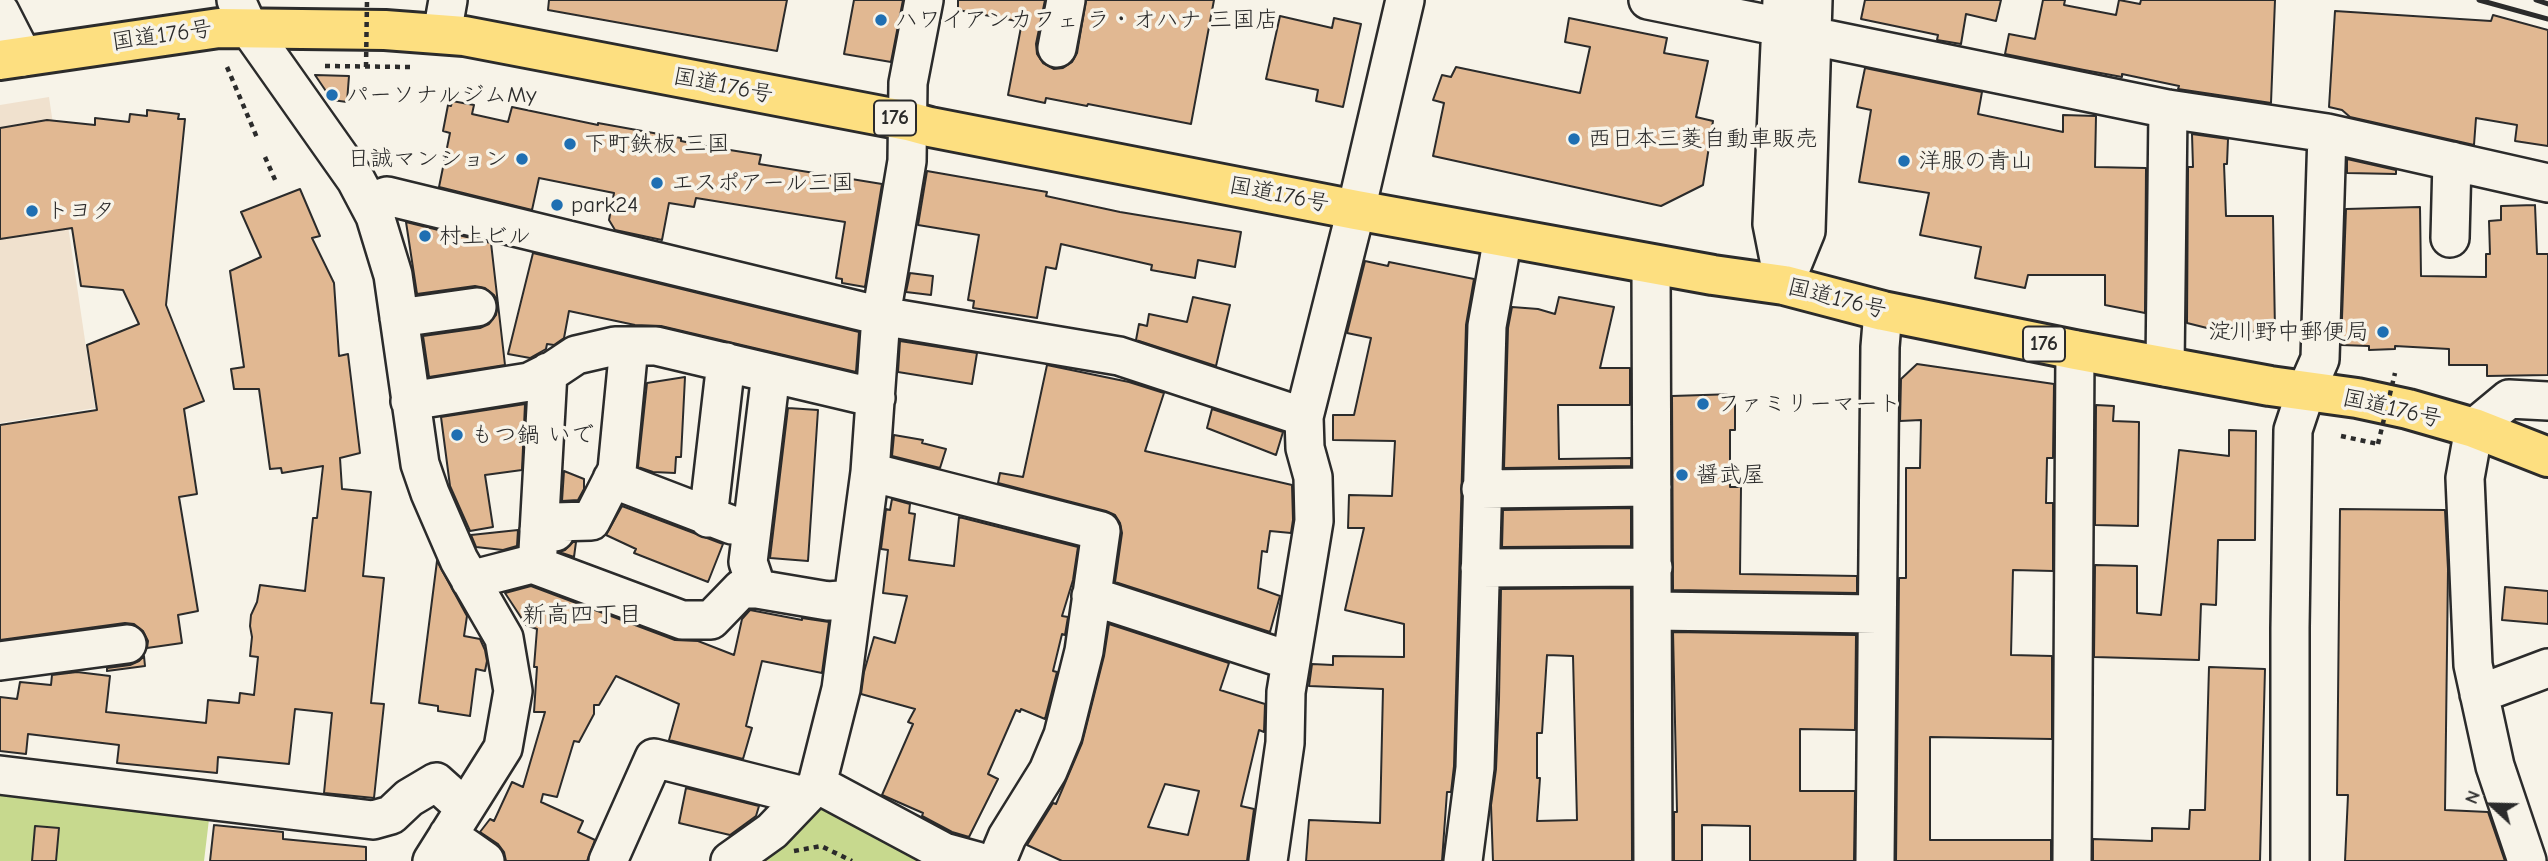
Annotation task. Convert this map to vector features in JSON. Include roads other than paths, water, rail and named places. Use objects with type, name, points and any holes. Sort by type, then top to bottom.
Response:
[{"type":"highway","name":"国道176号","points":[[11,58],[194,30],[242,13],[385,30],[445,17],[484,40],[1356,210],[1650,264],[1784,285],[1883,310],[2075,350],[2357,398],[2474,428],[2547,457]]},
{"type":"street","points":[[730,861],[772,831],[810,790],[841,689],[870,472],[881,316],[907,161],[908,83],[924,0]]},
{"type":"street","points":[[1057,48],[1066,0]]},
{"type":"street","points":[[1268,861],[1285,743],[1286,692],[1314,521],[1313,477],[1306,448],[1304,417],[1405,0]]},
{"type":"street","points":[[1648,0],[1792,21],[2168,109],[2327,133],[2548,183]]},
{"type":"street","points":[[1792,21],[1814,0]]},
{"type":"street","points":[[0,12],[11,58]]},
{"type":"street","points":[[242,13],[349,170],[369,202],[381,230],[390,260],[424,478],[459,560],[504,638],[513,691],[503,748],[448,835]]},
{"type":"street","points":[[1784,285],[1806,231],[1792,21]]},
{"type":"street","points":[[2165,367],[2168,109]]},
{"type":"street","points":[[2290,861],[2290,628],[2294,430],[2305,391],[2320,359],[2327,133]]},
{"type":"street","points":[[2450,238],[2452,161]]},
{"type":"street","points":[[369,202],[387,196],[881,316],[1119,356],[1304,417]]},
{"type":"street","points":[[1463,861],[1475,768],[1487,326],[1503,237]]},
{"type":"street","points":[[1650,264],[1653,861]]},
{"type":"street","points":[[399,318],[477,307]]},
{"type":"street","points":[[1875,861],[1880,347],[1883,310]]},
{"type":"street","points":[[410,401],[528,382],[576,355],[615,345],[656,346],[876,398]]},
{"type":"street","points":[[538,548],[555,532],[554,522],[591,521],[617,470],[629,346]]},
{"type":"street","points":[[2072,861],[2075,350]]},
{"type":"street","points":[[708,518],[726,362]]},
{"type":"street","points":[[470,580],[532,564],[538,548],[548,372]]},
{"type":"street","points":[[757,589],[748,562],[771,373]]},
{"type":"street","points":[[2305,391],[2315,434],[2314,861]]},
{"type":"street","points":[[2527,861],[2495,766],[2473,665],[2465,478],[2474,428],[2509,399],[2548,401]]},
{"type":"street","points":[[870,472],[1101,531],[1084,651],[1063,735],[1048,771],[1007,836],[997,861]]},
{"type":"street","points":[[612,479],[708,518],[751,531]]},
{"type":"street","points":[[1481,489],[1652,487]]},
{"type":"street","points":[[538,548],[682,620],[711,620],[741,589],[757,589],[828,601],[853,599]]},
{"type":"street","points":[[1480,569],[1653,567]]},
{"type":"street","points":[[1091,596],[1291,661]]},
{"type":"street","points":[[1653,611],[1877,614]]},
{"type":"street","points":[[0,661],[127,644]]},
{"type":"street","points":[[2479,694],[2548,668]]},
{"type":"street","points":[[608,861],[654,758],[810,790],[944,852],[977,861]]},
{"type":"street","points":[[0,775],[373,820],[391,815],[409,798],[436,782],[448,835],[485,861]]},
{"type":"railway","points":[[2479,0],[2548,19]]},
{"type":"railway","points":[[2536,0],[2548,4]]},
{"type":"place","name":"ハワイアンカフェ ラ・オハナ 三国店","points":[[881,20]]},
{"type":"place","name":"パーソナルジムMy","points":[[332,95]]},
{"type":"place","name":"西日本三菱自動車販売","points":[[1574,139]]},
{"type":"place","name":"下町鉄板 三国","points":[[570,144]]},
{"type":"place","name":"日誠マンション","points":[[522,159]]},
{"type":"place","name":"洋服の青山","points":[[1904,161]]},
{"type":"place","name":"エスポアール三国","points":[[657,183]]},
{"type":"place","name":"park24","points":[[557,205]]},
{"type":"place","name":"トヨタ","points":[[32,211]]},
{"type":"place","name":"村上ビル","points":[[425,236]]},
{"type":"place","name":"淀川野中郵便局","points":[[2383,332]]},
{"type":"place","name":"ファミリーマート","points":[[1703,404]]},
{"type":"place","name":"もつ鍋 いで","points":[[457,435]]},
{"type":"place","name":"醤武屋","points":[[1682,475]]},
{"type":"district","name":"新高四丁目","points":[[582,615]]}]
